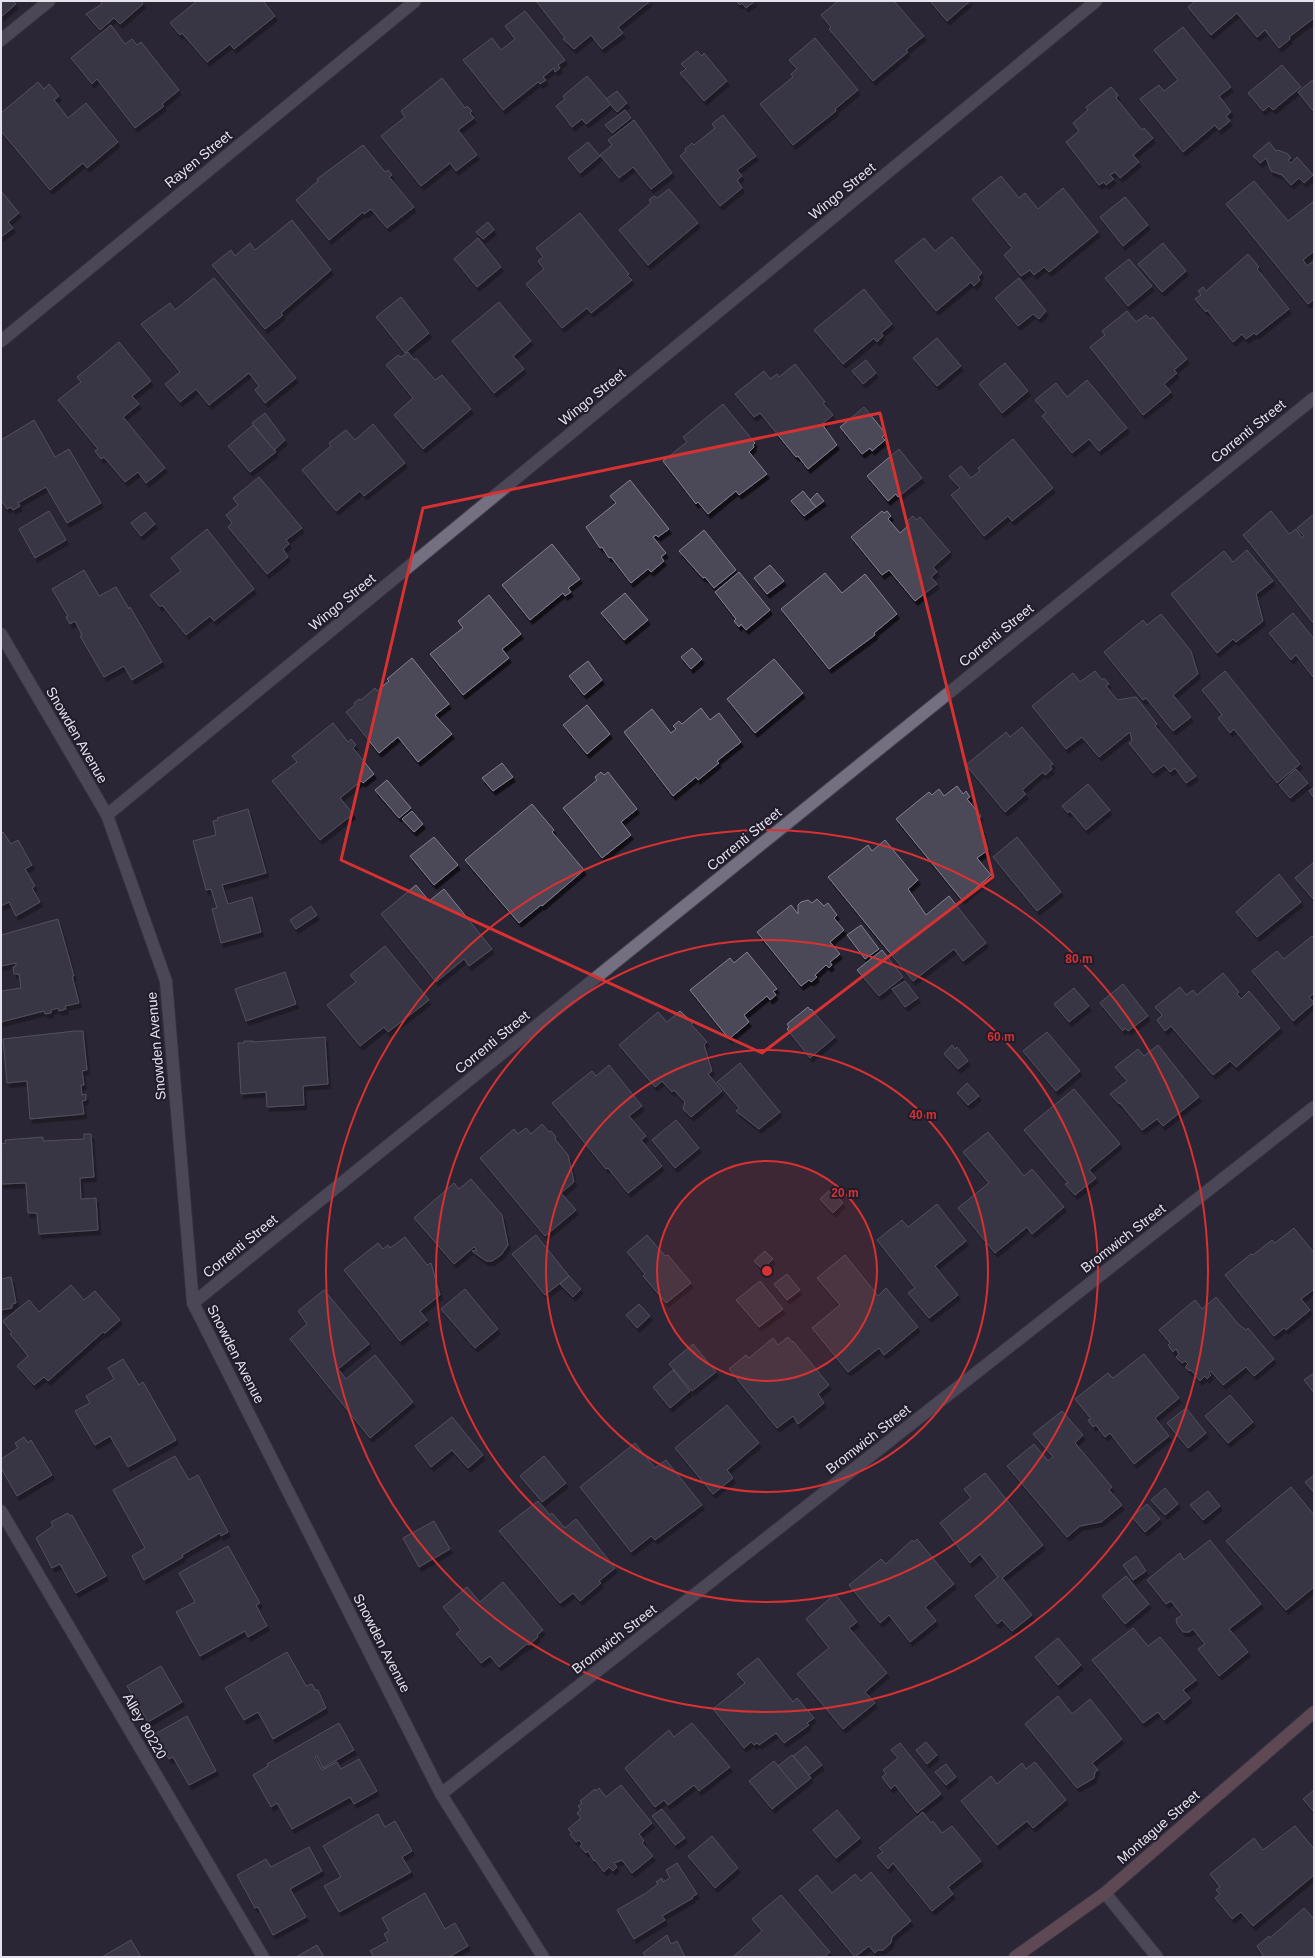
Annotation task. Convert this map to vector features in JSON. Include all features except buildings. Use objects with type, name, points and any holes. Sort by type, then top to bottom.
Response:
[{"type":"street","points":[[1,40],[49,1]]},
{"type":"street","name":"Rayen Street","points":[[1,341],[414,1]]},
{"type":"street","name":"Wingo Street","points":[[107,815],[1096,1]]},
{"type":"street","name":"Correnti Street","points":[[193,1303],[1314,398]]},
{"type":"street","name":"Snowden Avenue","points":[[1,634],[107,815],[166,981],[193,1303],[441,1794],[543,1957]]},
{"type":"street","name":"Bromwich Street","points":[[441,1794],[1314,1107]]},
{"type":"street","name":"Alley 80220","points":[[1,1511],[263,1957]]},
{"type":"street","name":"Montague Street","points":[[1015,1957],[1105,1893],[1314,1712]]},
{"type":"street","points":[[1105,1893],[1157,1957]]},
{"type":"highlighted area","points":[[880,413],[993,877],[762,1053],[341,860],[423,508]]}]
